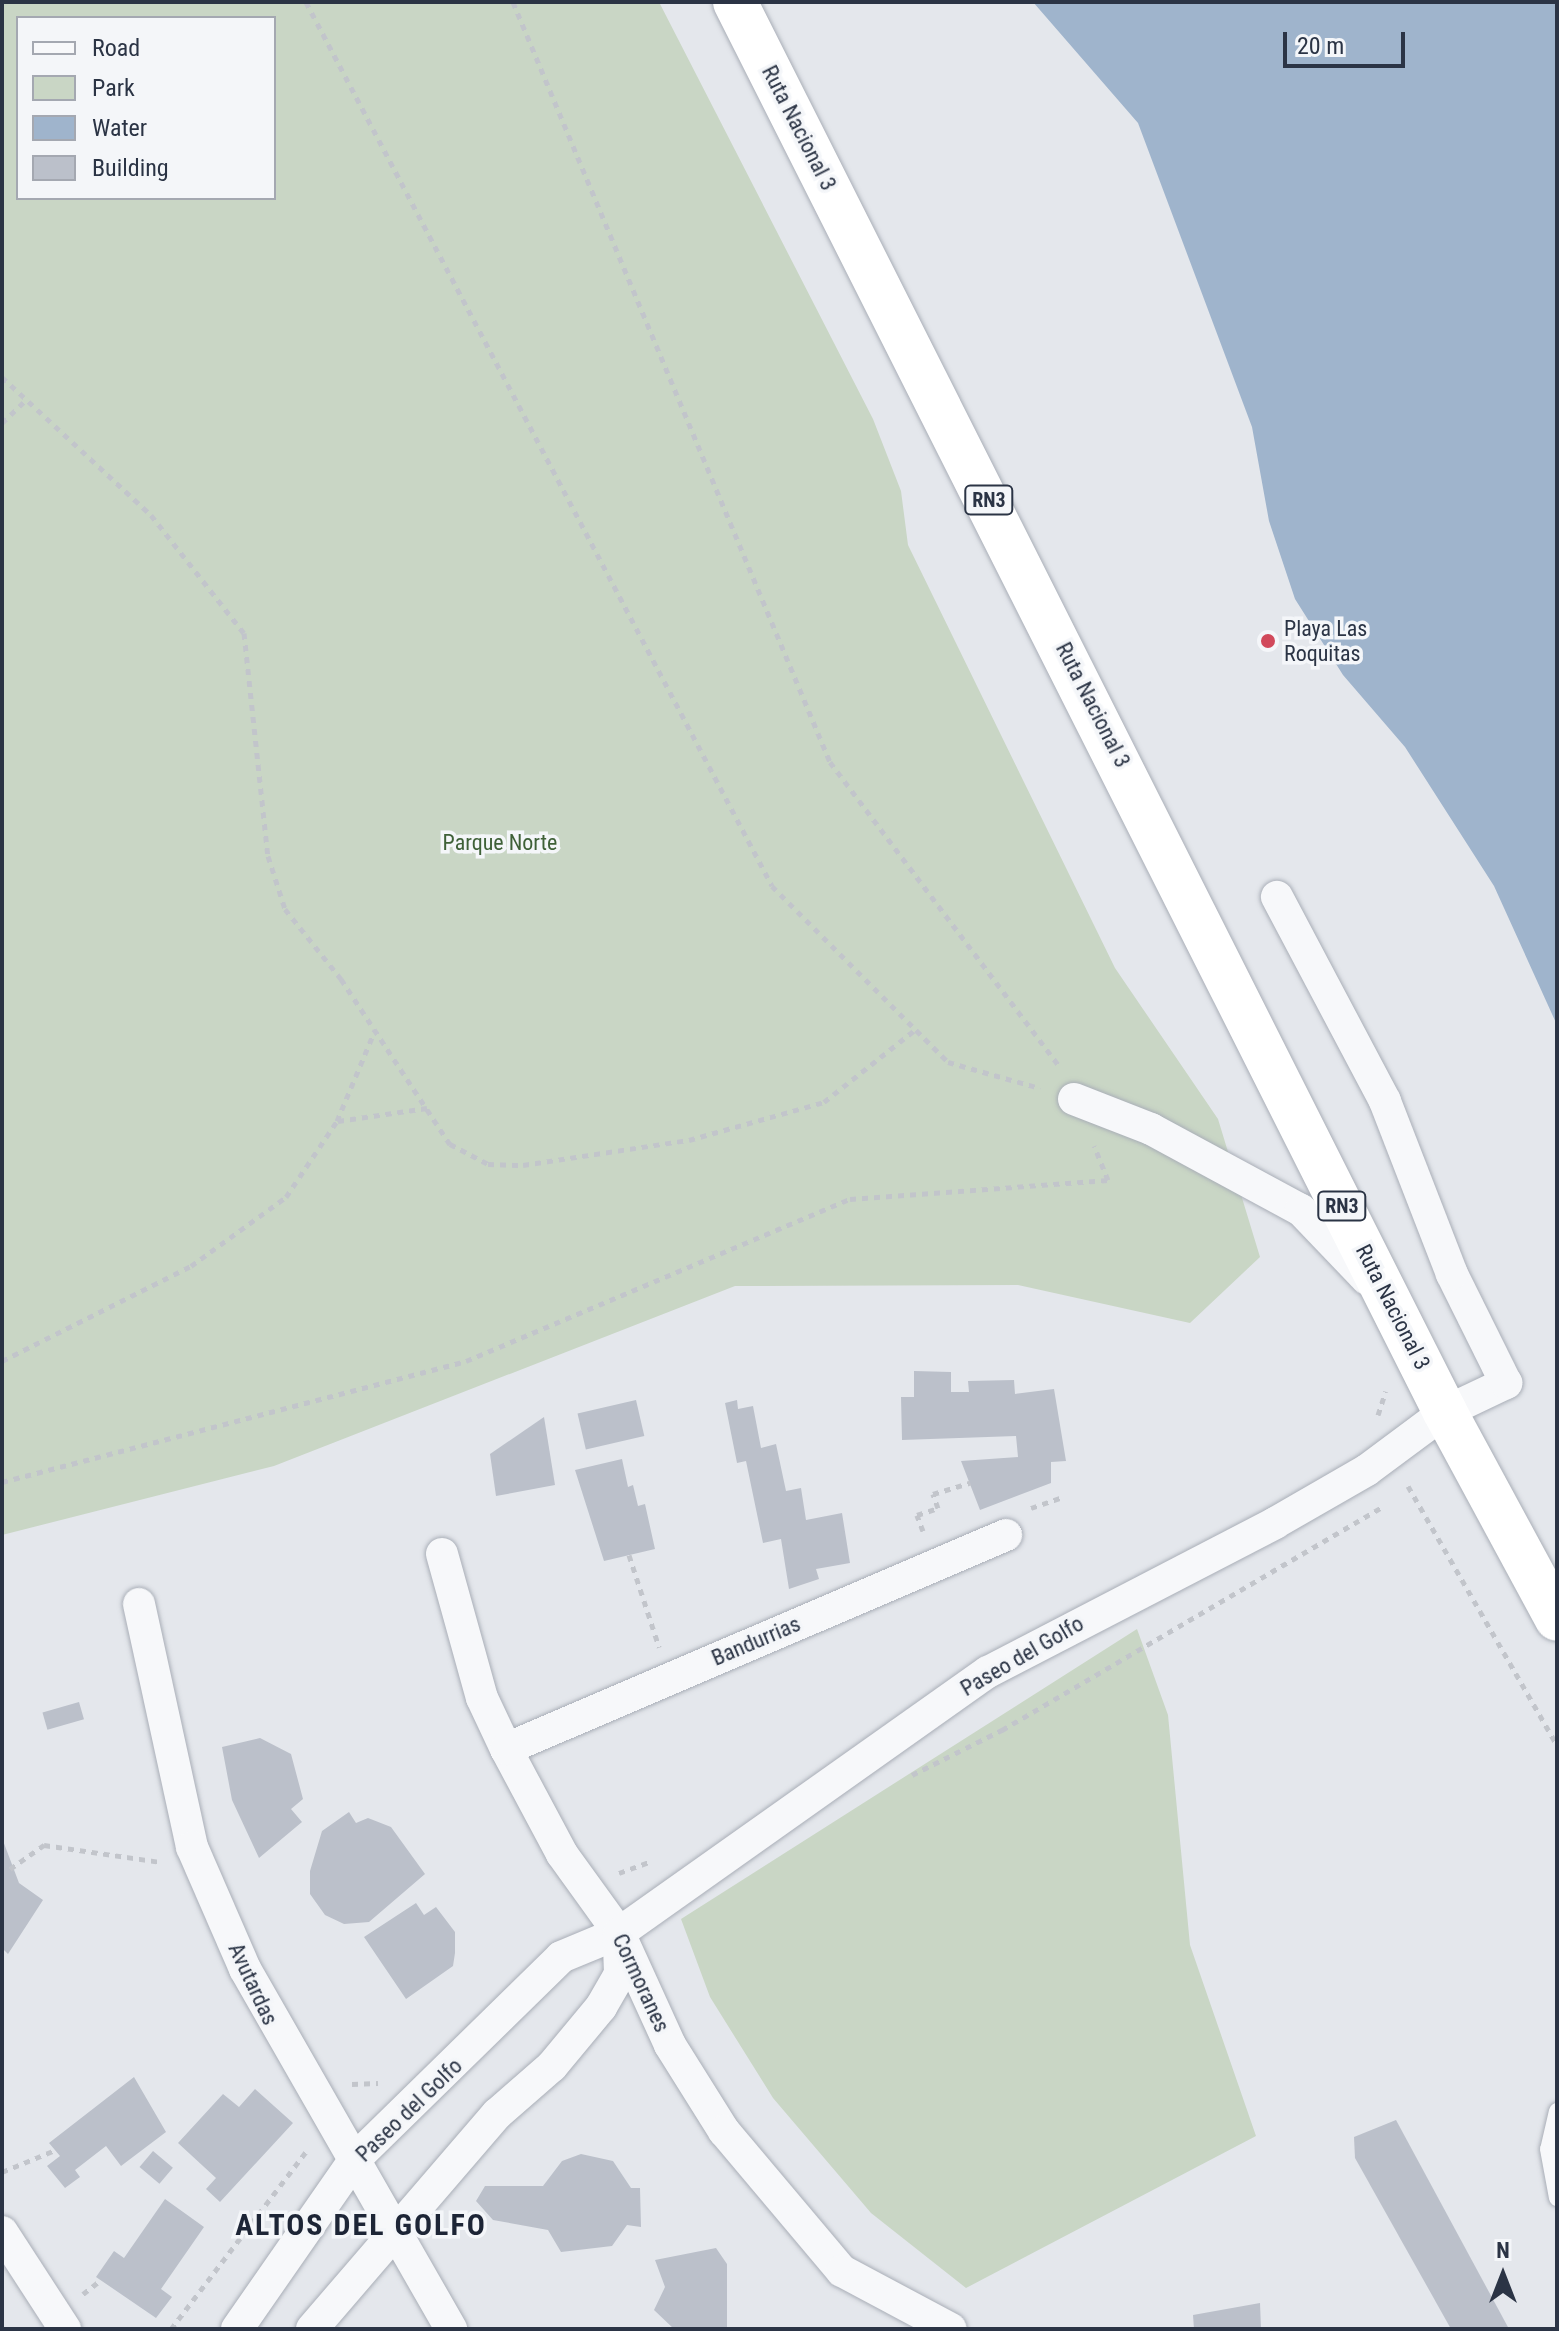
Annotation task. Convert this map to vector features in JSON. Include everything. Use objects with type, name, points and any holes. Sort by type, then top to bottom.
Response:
[{"type":"highway","name":"Ruta Nacional 3","points":[[735,2],[1445,1412]]},
{"type":"highway","name":"RN3","points":[[1445,1412],[1557,1619]]},
{"type":"street","name":"Paseo del Golfo","points":[[237,2329],[356,2158],[561,1957],[619,1933],[988,1672],[1275,1523],[1367,1470],[1445,1412],[1506,1383],[1452,1274],[1385,1101],[1277,897]]},
{"type":"street","points":[[1074,1099],[1151,1129],[1301,1210],[1392,1306]]},
{"type":"street","name":"Bandurrias","points":[[506,1749],[1006,1535]]},
{"type":"street","name":"Cormoranes","points":[[442,1554],[482,1698],[562,1854],[619,1933],[670,2045],[744,2155],[842,2271],[951,2329]]},
{"type":"street","name":"Avutardas","points":[[139,1604],[192,1847],[274,2028],[356,2158],[393,2235],[451,2329]]},
{"type":"street","points":[[312,2329],[393,2235],[601,2007],[620,1974],[619,1933]]},
{"type":"street","points":[[2,2232],[65,2329]]},
{"type":"lane","points":[[1557,2111],[1548,2149],[1557,2198]]},
{"type":"path","points":[[306,2],[772,886],[948,1062],[1074,1099]]},
{"type":"path","points":[[2,1482],[466,1361],[850,1199],[1108,1180],[1052,1049],[830,762],[513,2]]},
{"type":"path","points":[[2,377],[151,515],[244,633],[268,856],[285,909],[376,1030],[450,1144],[488,1164],[689,1140],[824,1102],[916,1029]]},
{"type":"path","points":[[2,423],[28,398]]},
{"type":"path","points":[[2,1361],[191,1266],[286,1197],[337,1121],[376,1030]]},
{"type":"path","points":[[337,1121],[427,1108]]},
{"type":"path","points":[[1375,1427],[1391,1378]]},
{"type":"path","points":[[1395,1493],[1409,1486],[1557,1745]]},
{"type":"path","points":[[902,1779],[1328,1545],[1386,1503]]},
{"type":"path","points":[[629,1555],[660,1649],[646,1655]]},
{"type":"path","points":[[10,1869],[44,1845],[164,1862],[171,1857]]},
{"type":"path","points":[[606,1871],[630,1874],[657,1858]]},
{"type":"path","points":[[341,2084],[388,2077]]},
{"type":"path","points":[[2,2172],[55,2150]]},
{"type":"green space","name":"Parque Norte","points":[[2,2],[659,2],[873,419],[901,491],[908,545],[1115,968],[1218,1119],[1260,1257],[1190,1323],[1018,1285],[735,1286],[274,1466],[2,1535]]},
{"type":"green space","points":[[1137,1629],[1168,1715],[1190,1945],[1256,2136],[966,2288],[871,2213],[773,2098],[710,1997],[681,1919]]},
{"type":"water","points":[[1033,2],[1557,2],[1557,1025],[1494,886],[1405,747],[1343,675],[1295,599],[1269,521],[1252,427],[1138,123]]},
{"type":"building","points":[[914,1371],[951,1372],[951,1392],[969,1392],[968,1381],[1014,1380],[1015,1394],[1054,1389],[1066,1461],[1051,1462],[1051,1483],[980,1510],[961,1461],[1018,1457],[1016,1436],[902,1440],[901,1397],[914,1397]]},
{"type":"building","points":[[636,1400],[644,1436],[586,1450],[578,1413]]},
{"type":"building","points":[[737,1400],[738,1409],[753,1406],[761,1448],[776,1444],[786,1491],[801,1488],[806,1520],[842,1513],[850,1563],[816,1569],[819,1579],[789,1589],[781,1539],[763,1543],[746,1461],[737,1463],[725,1403]]},
{"type":"building","points":[[544,1417],[555,1485],[496,1496],[490,1454]]},
{"type":"building","points":[[622,1459],[628,1487],[633,1485],[638,1506],[645,1504],[655,1549],[604,1561],[575,1470]]},
{"type":"building","points":[[79,1702],[84,1719],[47,1730],[42,1712]]},
{"type":"building","points":[[260,1738],[291,1754],[303,1799],[291,1809],[302,1822],[259,1858],[232,1800],[222,1747]]},
{"type":"building","points":[[349,1812],[356,1823],[368,1818],[391,1827],[425,1874],[369,1922],[344,1924],[325,1915],[310,1894],[310,1871],[322,1831]]},
{"type":"building","points":[[2,1838],[19,1883],[43,1900],[8,1954],[2,1948]]},
{"type":"building","points":[[416,1903],[424,1915],[436,1907],[455,1932],[455,1953],[453,1966],[406,1999],[364,1937]]},
{"type":"building","points":[[134,2077],[166,2132],[121,2166],[106,2146],[75,2170],[80,2177],[65,2188],[47,2166],[60,2156],[49,2143]]},
{"type":"building","points":[[255,2089],[293,2123],[220,2202],[206,2189],[216,2178],[178,2143],[223,2094],[239,2107]]},
{"type":"building","points":[[1396,2120],[1509,2329],[1451,2329],[1355,2158],[1354,2137]]},
{"type":"building","points":[[153,2151],[173,2168],[159,2184],[140,2167]]},
{"type":"building","points":[[581,2154],[613,2161],[631,2188],[640,2188],[641,2227],[627,2225],[612,2246],[561,2252],[548,2230],[493,2220],[476,2201],[485,2186],[543,2186],[562,2161]]},
{"type":"building","points":[[165,2199],[204,2227],[161,2289],[172,2297],[156,2318],[96,2277],[114,2251],[124,2258]]},
{"type":"building","points":[[716,2248],[727,2264],[727,2329],[674,2329],[654,2310],[665,2287],[655,2260]]},
{"type":"building","points":[[1260,2303],[1261,2329],[1194,2329],[1193,2315]]},
{"type":"place","name":"Playa Las Roquitas","points":[[1268,641]]},
{"type":"district","name":"ALTOS DEL GOLFO","points":[[361,2225]]}]
